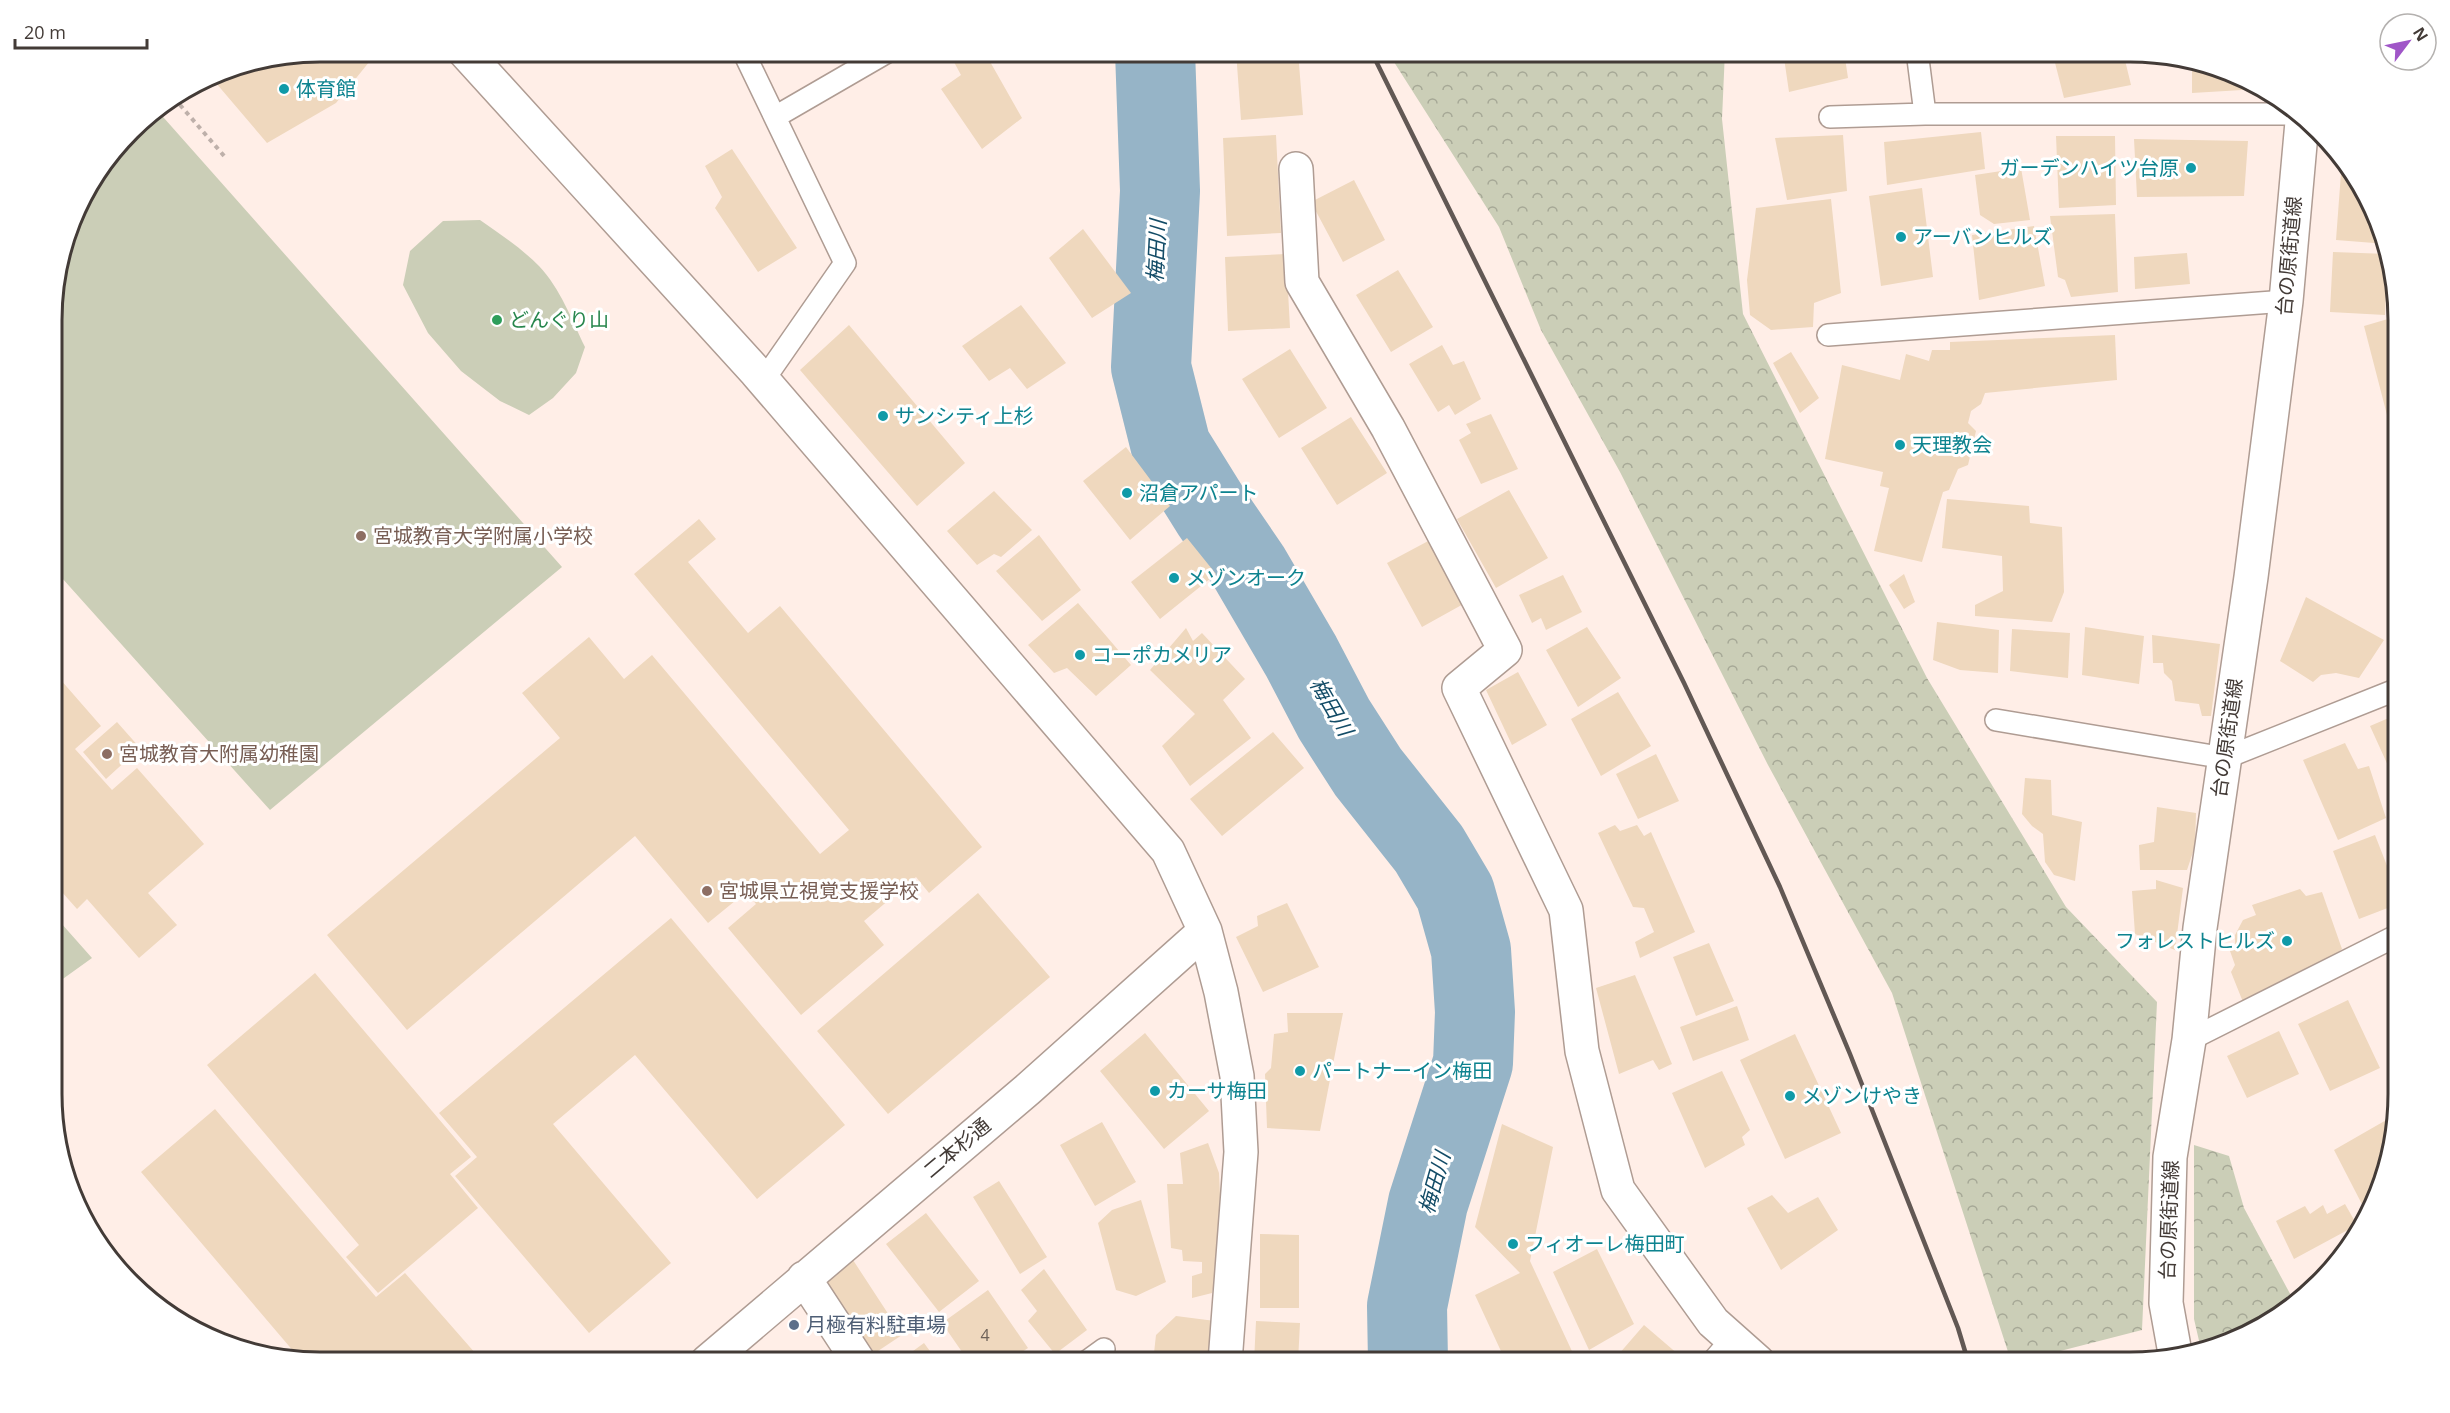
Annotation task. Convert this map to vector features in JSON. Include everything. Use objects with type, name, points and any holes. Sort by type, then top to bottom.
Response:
[{"type":"street","points":[[474,62],[763,381],[1168,851],[1204,931],[1221,992],[1237,1076],[1241,1152],[1226,1352]]},
{"type":"street","name":"台の原街道線","points":[[2174,1348],[2166,1303],[2170,1157],[2189,1040],[2200,928],[2251,576],[2286,301],[2302,127]]},
{"type":"street","points":[[1296,169],[1302,282],[1388,428],[1505,650],[1459,688],[1566,910],[1582,1051],[1618,1190],[1713,1322],[1722,1350]]},
{"type":"street","name":"二本杉通","points":[[719,1352],[1027,1090],[1204,931]]},
{"type":"street","points":[[804,1278],[852,1352]]},
{"type":"lane","points":[[748,62],[845,263],[763,381]]},
{"type":"lane","points":[[775,117],[870,62]]},
{"type":"lane","points":[[1918,62],[1925,114]]},
{"type":"lane","points":[[1830,117],[1925,114],[2300,125]]},
{"type":"lane","points":[[1828,335],[2286,301]]},
{"type":"lane","points":[[1996,720],[2225,758],[2388,693]]},
{"type":"lane","points":[[2189,1040],[2388,940]]},
{"type":"path","points":[[179,103],[225,157]]},
{"type":"green space","points":[[1394,62],[1725,62],[1722,119],[1743,314],[1927,678],[2066,907],[2157,1002],[2142,1330],[2056,1352],[2008,1352],[1892,993],[1768,765],[1620,472],[1541,330],[1499,227]]},
{"type":"green space","points":[[162,115],[562,567],[270,810],[62,578],[62,303],[66,269],[81,221],[96,190],[126,149]]},
{"type":"green space","name":"どんぐり山","points":[[480,220],[510,241],[539,266],[565,305],[585,347],[576,373],[553,398],[529,415],[500,401],[461,371],[428,333],[403,285],[410,251],[443,221]]},
{"type":"green space","points":[[62,924],[92,958],[62,980]]},
{"type":"green space","points":[[2194,1145],[2229,1156],[2244,1208],[2291,1295],[2245,1325],[2199,1342],[2194,1319]]},
{"type":"building","name":"体育館","points":[[303,62],[369,62],[336,103],[267,143],[216,83],[269,66]]},
{"type":"building","points":[[954,62],[990,62],[1022,118],[982,149],[941,89],[961,75]]},
{"type":"building","points":[[1237,62],[1299,62],[1303,115],[1241,120]]},
{"type":"building","points":[[1785,62],[1846,62],[1848,78],[1789,92]]},
{"type":"building","points":[[2055,62],[2125,62],[2131,85],[2064,98]]},
{"type":"building","points":[[2192,69],[2248,90],[2192,93]]},
{"type":"building","points":[[1981,132],[1985,169],[1887,185],[1884,142]]},
{"type":"building","points":[[1276,135],[1281,233],[1227,236],[1223,138]]},
{"type":"building","points":[[1843,135],[1847,191],[1787,200],[1775,138]]},
{"type":"building","points":[[2056,136],[2115,136],[2116,205],[2059,208]]},
{"type":"building","name":"ガーデンハイツ台原","points":[[2134,139],[2248,141],[2244,196],[2137,197]]},
{"type":"building","points":[[732,149],[797,248],[758,272],[715,208],[722,197],[705,166]]},
{"type":"building","points":[[2021,168],[2030,220],[1994,224],[1980,215],[1975,175]]},
{"type":"building","points":[[2341,173],[2343,173],[2362,205],[2377,243],[2336,240]]},
{"type":"building","points":[[1354,180],[1385,240],[1343,262],[1311,202]]},
{"type":"building","name":"アーバンヒルズ","points":[[1922,188],[1933,277],[1881,286],[1869,196]]},
{"type":"building","points":[[1831,199],[1841,293],[1814,303],[1813,327],[1771,330],[1750,315],[1747,280],[1756,208]]},
{"type":"building","points":[[2115,214],[2118,292],[2071,297],[2065,280],[2058,277],[2050,216]]},
{"type":"building","points":[[2034,226],[2045,286],[1979,300],[1972,235]]},
{"type":"building","points":[[1083,229],[1131,293],[1092,318],[1049,258]]},
{"type":"building","points":[[2333,252],[2380,254],[2386,289],[2385,315],[2330,312]]},
{"type":"building","points":[[2187,253],[2190,284],[2135,289],[2134,257]]},
{"type":"building","points":[[1286,254],[1290,328],[1228,331],[1225,257]]},
{"type":"building","points":[[1398,270],[1433,327],[1391,352],[1356,295]]},
{"type":"building","points":[[1021,305],[1066,363],[1027,389],[1010,368],[989,381],[962,346]]},
{"type":"building","points":[[2388,319],[2388,419],[2364,326]]},
{"type":"building","name":"サンシティ上杉","points":[[849,325],[965,463],[917,506],[800,370]]},
{"type":"building","name":"天理教会","points":[[2115,335],[2117,380],[1985,393],[1981,404],[1971,411],[1968,423],[1976,431],[1968,465],[1958,469],[1949,490],[1943,492],[1922,562],[1874,551],[1889,488],[1880,486],[1883,472],[1825,459],[1842,365],[1900,380],[1906,354],[1929,361],[1932,350],[1950,350],[1950,342]]},
{"type":"building","points":[[1442,345],[1453,365],[1464,361],[1481,399],[1455,415],[1449,405],[1438,412],[1409,364]]},
{"type":"building","points":[[1290,349],[1327,408],[1279,438],[1242,379]]},
{"type":"building","points":[[1791,352],[1819,398],[1800,413],[1773,363]]},
{"type":"building","points":[[1491,414],[1518,469],[1481,484],[1459,440],[1471,433],[1466,424]]},
{"type":"building","points":[[1351,417],[1387,473],[1337,505],[1301,448]]},
{"type":"building","name":"沼倉アパート","points":[[1126,447],[1170,506],[1130,540],[1083,481]]},
{"type":"building","points":[[1509,490],[1548,558],[1496,588],[1457,519]]},
{"type":"building","points":[[994,491],[1032,530],[1001,557],[994,554],[977,565],[947,531]]},
{"type":"building","points":[[1947,499],[2029,506],[2030,523],[2062,527],[2064,592],[2052,622],[1975,616],[1975,605],[2003,591],[2002,556],[1942,548]]},
{"type":"building","points":[[699,519],[716,539],[688,562],[748,633],[780,606],[982,847],[929,893],[916,877],[864,921],[884,945],[801,1015],[728,928],[756,904],[746,892],[708,923],[635,836],[407,1030],[327,935],[560,738],[522,693],[589,637],[624,679],[652,655],[820,854],[849,830],[634,574]]},
{"type":"building","points":[[1039,535],[1081,590],[1042,621],[996,571]]},
{"type":"building","name":"メゾンオーク","points":[[1187,538],[1216,574],[1160,619],[1131,582]]},
{"type":"building","points":[[1432,539],[1467,602],[1422,627],[1387,563]]},
{"type":"building","points":[[1904,574],[1915,602],[1904,609],[1889,585]]},
{"type":"building","points":[[1563,575],[1582,612],[1546,630],[1541,618],[1532,623],[1519,595]]},
{"type":"building","points":[[2306,597],[2384,640],[2359,678],[2336,673],[2321,675],[2313,682],[2280,661]]},
{"type":"building","name":"コーポカメリア","points":[[1078,603],[1131,665],[1096,696],[1067,668],[1054,673],[1028,645]]},
{"type":"building","points":[[1937,622],[1999,630],[1998,673],[1960,670],[1933,660]]},
{"type":"building","points":[[1587,627],[1621,678],[1578,707],[1546,650]]},
{"type":"building","points":[[2085,627],[2144,636],[2139,684],[2082,675]]},
{"type":"building","points":[[1186,628],[1193,641],[1202,633],[1245,679],[1223,700],[1251,738],[1190,786],[1162,746],[1195,714],[1150,670]]},
{"type":"building","points":[[2012,629],[2070,633],[2068,678],[2010,671]]},
{"type":"building","points":[[2152,635],[2220,644],[2211,716],[2202,716],[2199,704],[2175,701],[2172,681],[2164,673],[2163,663],[2153,663]]},
{"type":"building","points":[[1518,672],[1547,725],[1512,745],[1486,690]]},
{"type":"building","points":[[62,681],[101,726],[75,749],[112,790],[137,768],[204,844],[148,893],[177,925],[139,958],[87,899],[77,909],[62,892]]},
{"type":"building","points":[[1618,692],[1651,746],[1601,776],[1571,719]]},
{"type":"building","points":[[2388,718],[2388,766],[2370,726]]},
{"type":"building","points":[[117,722],[140,748],[106,779],[83,752]]},
{"type":"building","points":[[1273,732],[1304,768],[1222,836],[1190,799]]},
{"type":"building","points":[[2345,743],[2358,769],[2369,766],[2386,818],[2338,840],[2303,760]]},
{"type":"building","points":[[1656,754],[1679,801],[1638,819],[1616,774]]},
{"type":"building","points":[[2025,778],[2051,780],[2052,815],[2082,822],[2075,881],[2054,875],[2045,862],[2043,834],[2022,814]]},
{"type":"building","points":[[2157,807],[2196,813],[2195,846],[2187,870],[2140,870],[2139,845],[2154,842]]},
{"type":"building","points":[[1615,825],[1620,831],[1637,825],[1644,836],[1651,832],[1695,932],[1640,958],[1635,942],[1654,932],[1644,908],[1633,907],[1598,833]]},
{"type":"building","points":[[2375,835],[2388,868],[2388,908],[2359,919],[2333,851]]},
{"type":"building","points":[[2156,880],[2183,888],[2175,950],[2135,934],[2132,891],[2156,889]]},
{"type":"building","name":"フォレストヒルズ","points":[[2300,889],[2306,896],[2322,892],[2342,949],[2329,960],[2243,1002],[2231,972],[2235,965],[2230,951],[2235,946],[2235,935],[2243,920],[2256,915],[2252,905]]},
{"type":"building","points":[[978,893],[1050,977],[888,1114],[817,1031]]},
{"type":"building","points":[[1287,903],[1319,967],[1263,992],[1236,937],[1258,926],[1257,916]]},
{"type":"building","points":[[671,918],[845,1125],[757,1199],[635,1055],[553,1124],[671,1263],[589,1333],[455,1176],[477,1157],[439,1113]]},
{"type":"building","points":[[1709,943],[1734,1001],[1696,1016],[1673,957]]},
{"type":"building","points":[[315,973],[471,1157],[450,1174],[478,1208],[378,1293],[346,1257],[359,1245],[207,1065]]},
{"type":"building","points":[[1635,975],[1672,1064],[1659,1070],[1653,1060],[1619,1074],[1596,988]]},
{"type":"building","points":[[2348,1000],[2380,1068],[2330,1091],[2298,1024]]},
{"type":"building","points":[[1737,1006],[1749,1040],[1693,1061],[1680,1027]]},
{"type":"building","name":"パートナーイン梅田","points":[[1287,1013],[1343,1013],[1320,1131],[1267,1128],[1265,1074],[1271,1068],[1274,1034],[1288,1032]]},
{"type":"building","points":[[2279,1031],[2299,1074],[2247,1098],[2227,1056]]},
{"type":"building","name":"カーサ梅田","points":[[1145,1033],[1209,1111],[1164,1149],[1100,1071]]},
{"type":"building","name":"メゾンけやき","points":[[1795,1034],[1841,1133],[1785,1159],[1740,1060]]},
{"type":"building","points":[[1722,1071],[1750,1130],[1742,1137],[1745,1145],[1705,1168],[1672,1093]]},
{"type":"building","points":[[215,1109],[376,1297],[405,1273],[474,1352],[320,1352],[292,1350],[141,1172]]},
{"type":"building","points":[[2387,1120],[2380,1160],[2363,1206],[2334,1150]]},
{"type":"building","points":[[1102,1122],[1136,1182],[1095,1206],[1060,1145]]},
{"type":"building","name":"フィオーレ梅田町","points":[[1502,1124],[1553,1147],[1530,1261],[1572,1352],[1501,1352],[1475,1295],[1520,1273],[1475,1227]]},
{"type":"building","points":[[1208,1143],[1219,1173],[1221,1216],[1218,1265],[1212,1293],[1192,1298],[1192,1276],[1202,1273],[1202,1262],[1183,1261],[1182,1250],[1171,1248],[1167,1184],[1183,1184],[1180,1153]]},
{"type":"building","points":[[999,1181],[1047,1257],[1020,1274],[973,1197]]},
{"type":"building","points":[[1772,1195],[1788,1213],[1818,1197],[1838,1230],[1781,1270],[1747,1208]]},
{"type":"building","points":[[1141,1200],[1166,1282],[1136,1296],[1116,1290],[1098,1223],[1112,1210]]},
{"type":"building","points":[[2345,1204],[2355,1221],[2350,1229],[2294,1259],[2276,1221],[2305,1206],[2310,1214],[2323,1205],[2327,1214]]},
{"type":"building","points":[[926,1213],[979,1281],[939,1312],[886,1244]]},
{"type":"building","points":[[1260,1234],[1299,1235],[1299,1308],[1260,1308]]},
{"type":"building","points":[[1597,1249],[1634,1324],[1589,1350],[1553,1272]]},
{"type":"building","points":[[853,1260],[902,1335],[876,1352],[870,1352],[823,1280]]},
{"type":"building","points":[[1044,1269],[1087,1330],[1058,1352],[1053,1352],[1028,1321],[1037,1311],[1021,1290]]},
{"type":"building","points":[[988,1290],[1028,1348],[1022,1352],[962,1352],[942,1323]]},
{"type":"building","points":[[1176,1316],[1215,1321],[1213,1352],[1154,1352],[1156,1335]]},
{"type":"building","points":[[1256,1321],[1300,1323],[1299,1352],[1254,1352]]},
{"type":"building","points":[[1644,1325],[1676,1352],[1621,1352]]},
{"type":"building","points":[[924,1343],[931,1352],[912,1352]]},
{"type":"waterway","name":"梅田川","points":[[1155,62],[1160,191],[1151,367],[1171,447],[1249,567],[1301,656],[1334,719],[1368,772],[1429,849],[1455,893],[1471,950],[1475,1012],[1473,1063],[1428,1203],[1407,1306],[1408,1352]]},
{"type":"railway","points":[[1376,62],[1684,683],[1780,887],[1850,1054],[1958,1328],[1965,1352]]},
{"type":"place","name":"体育館","points":[[284,89]]},
{"type":"place","name":"ガーデンハイツ台原","points":[[2191,168]]},
{"type":"place","name":"アーバンヒルズ","points":[[1901,237]]},
{"type":"place","name":"どんぐり山","points":[[497,320]]},
{"type":"place","name":"サンシティ上杉","points":[[883,416]]},
{"type":"place","name":"天理教会","points":[[1900,445]]},
{"type":"place","name":"沼倉アパート","points":[[1127,493]]},
{"type":"place","name":"宮城教育大学附属小学校","points":[[361,536]]},
{"type":"place","name":"メゾンオーク","points":[[1174,578]]},
{"type":"place","name":"コーポカメリア","points":[[1080,655]]},
{"type":"place","name":"宮城教育大附属幼稚園","points":[[107,754]]},
{"type":"place","name":"宮城県立視覚支援学校","points":[[707,891]]},
{"type":"place","name":"フォレストヒルズ","points":[[2287,941]]},
{"type":"place","name":"パートナーイン梅田","points":[[1300,1071]]},
{"type":"place","name":"カーサ梅田","points":[[1155,1091]]},
{"type":"place","name":"メゾンけやき","points":[[1790,1096]]},
{"type":"place","name":"フィオーレ梅田町","points":[[1513,1244]]},
{"type":"place","name":"月極有料駐車場","points":[[794,1325]]}]
